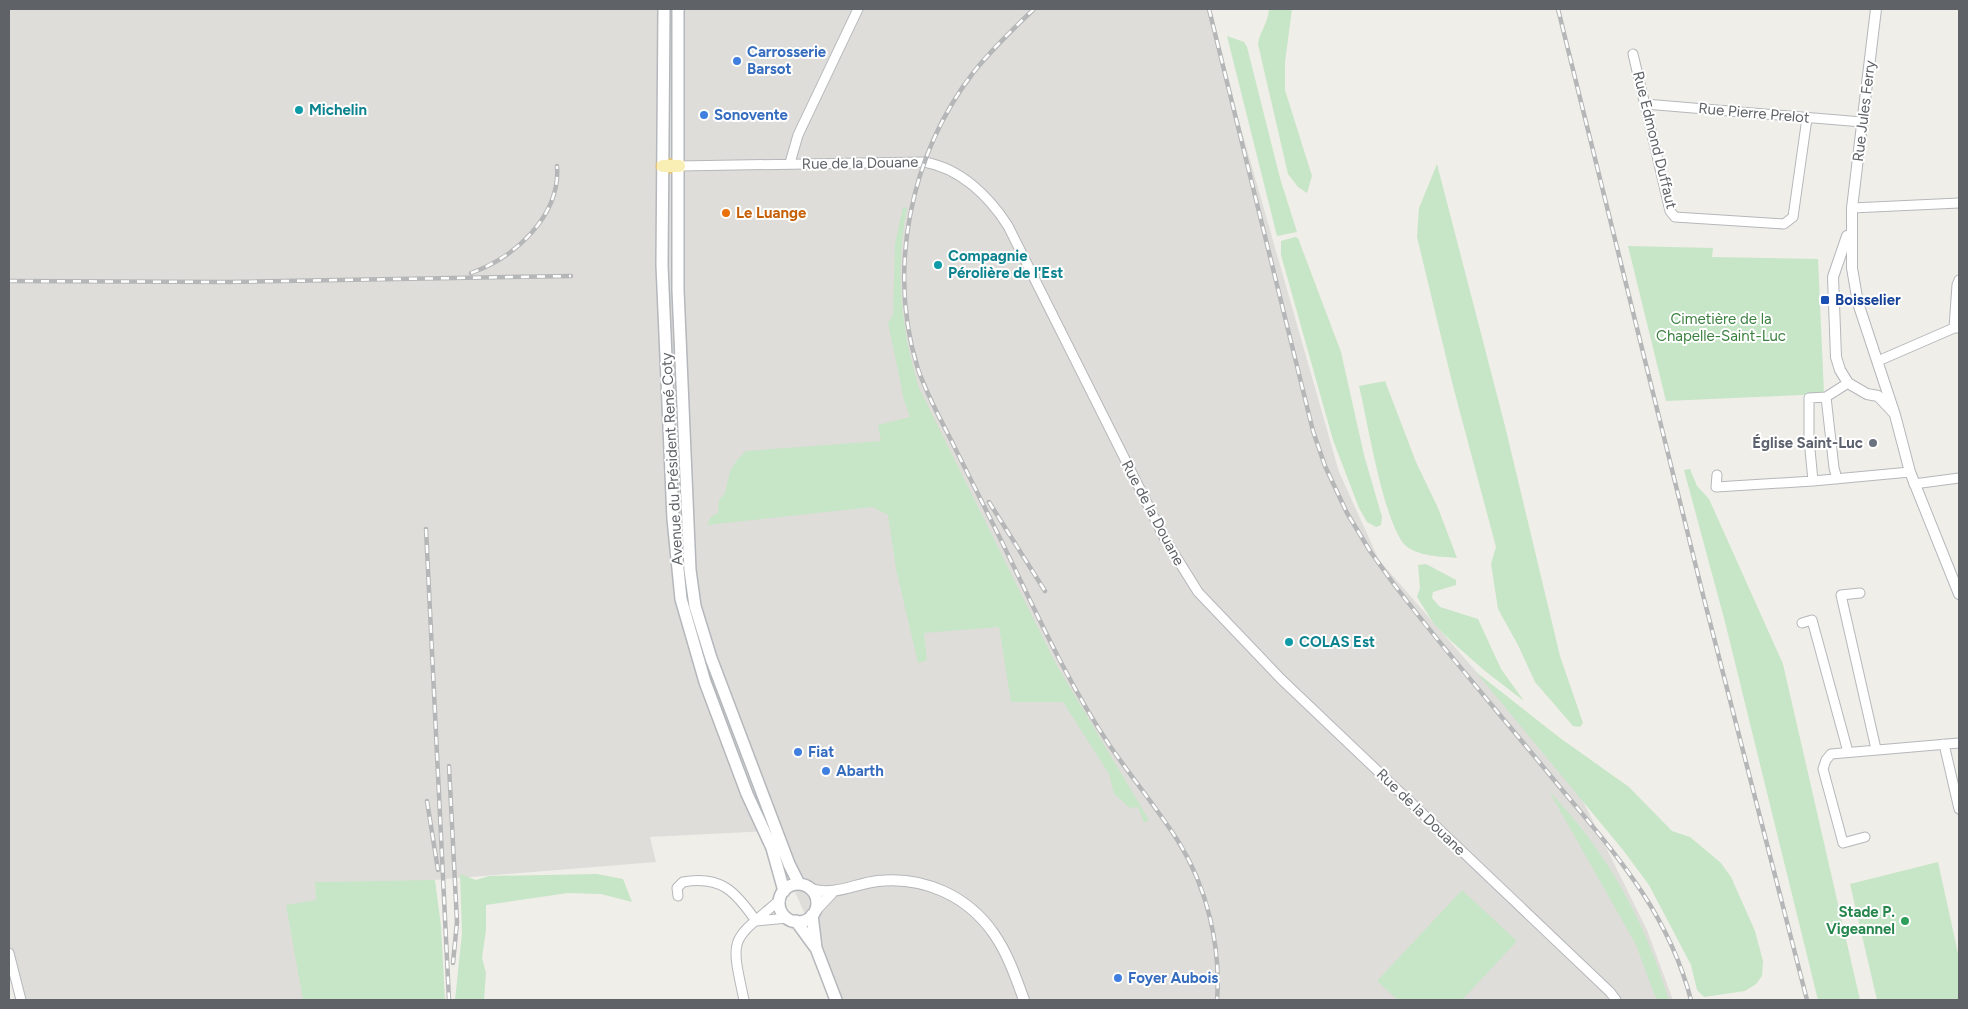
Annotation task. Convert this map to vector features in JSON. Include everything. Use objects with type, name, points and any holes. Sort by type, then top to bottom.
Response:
[{"type":"main road","name":"Avenue du Président René Coty","points":[[664,9],[662,265],[675,553],[681,599],[705,682],[732,758],[772,848],[782,895]]},
{"type":"main road","name":"Avenue du Président René Coty","points":[[678,9],[678,290],[689,552],[695,606],[711,658],[736,727],[789,864],[799,884]]},
{"type":"main road","points":[[663,166],[678,166]]},
{"type":"main road","points":[[816,948],[781,910],[782,895],[794,884],[811,888],[817,899],[814,913],[816,948],[836,1000]]},
{"type":"main road","points":[[792,920],[805,920],[814,913]]},
{"type":"street","points":[[790,163],[798,135],[858,9]]},
{"type":"street","name":"Rue Jules Ferry","points":[[1876,9],[1852,210],[1846,245],[1833,277],[1836,357],[1840,370],[1848,383],[1867,394],[1878,396],[1895,415]]},
{"type":"street","name":"Rue Edmond Duffaut","points":[[1633,54],[1670,211],[1675,217],[1784,224],[1792,216],[1807,118]]},
{"type":"street","name":"Rue Pierre Prelot","points":[[1645,104],[1862,122]]},
{"type":"street","name":"Rue de la Douane","points":[[678,166],[790,163],[932,163],[953,172],[986,197],[1008,226],[1164,538],[1198,592],[1280,679],[1610,992],[1616,1000]]},
{"type":"street","points":[[1852,210],[1959,203]]},
{"type":"street","name":"Rue Jules Ferry","points":[[1852,210],[1852,268],[1858,303],[1886,385],[1914,484],[1959,594]]},
{"type":"street","points":[[1836,267],[1845,262],[1852,268]]},
{"type":"street","points":[[1878,361],[1957,328],[1957,285],[1959,280]]},
{"type":"street","points":[[1814,481],[1809,439],[1809,398],[1826,397],[1848,383]]},
{"type":"street","points":[[1878,396],[1886,385]]},
{"type":"street","points":[[1826,397],[1828,427],[1837,479]]},
{"type":"street","points":[[1717,475],[1716,487],[1814,481],[1910,472]]},
{"type":"street","points":[[1914,484],[1959,478]]},
{"type":"street","points":[[1860,593],[1841,595],[1876,749]]},
{"type":"street","points":[[1802,623],[1812,620],[1848,752]]},
{"type":"street","points":[[1865,837],[1843,843],[1823,769],[1826,760],[1831,754],[1959,742]]},
{"type":"street","points":[[1944,744],[1959,809]]},
{"type":"street","points":[[678,896],[677,888],[683,882],[704,879],[712,881],[722,885],[738,896],[756,922]]},
{"type":"street","points":[[811,888],[832,892],[865,883],[890,880],[929,884],[978,914],[995,934],[1010,964],[1024,1000]]},
{"type":"street","points":[[814,913],[832,892]]},
{"type":"street","points":[[744,1000],[734,951],[742,933],[756,922],[782,895]]},
{"type":"street","points":[[756,922],[792,920]]},
{"type":"street","points":[[9,954],[21,1000]]},
{"type":"shaded area","points":[[9,9],[1207,9],[1339,472],[1379,560],[1575,785],[1647,930],[1673,1000],[843,1000],[768,831],[650,837],[656,862],[421,881],[315,882],[327,1000],[23,1000],[9,950]]},
{"type":"green space","points":[[1269,9],[1292,9],[1285,62],[1285,90],[1312,176],[1307,193],[1298,187],[1288,174],[1258,44]]},
{"type":"green space","points":[[1227,36],[1244,42],[1247,47],[1280,178],[1297,232],[1277,236]]},
{"type":"green space","points":[[1437,164],[1505,426],[1560,656],[1583,723],[1580,727],[1573,726],[1535,682],[1518,645],[1498,609],[1491,564],[1496,547],[1453,386],[1417,237],[1419,208]]},
{"type":"green space","points":[[903,207],[907,208],[901,253],[902,299],[908,344],[919,388],[1056,664],[1149,820],[1144,823],[1138,807],[1130,808],[1114,794],[1109,774],[1063,702],[1011,702],[999,627],[924,633],[927,660],[918,663],[896,569],[888,515],[872,507],[707,525],[711,517],[718,513],[719,500],[725,493],[730,471],[746,451],[881,441],[878,425],[910,417],[904,400],[888,323],[893,315],[895,244]]},
{"type":"green space","points":[[1295,237],[1298,238],[1341,352],[1364,455],[1382,517],[1381,525],[1376,527],[1367,522],[1359,508],[1333,440],[1281,255],[1281,241]]},
{"type":"green space","name":"Cimetière de la Chapelle-Saint-Luc","points":[[1628,246],[1713,248],[1712,257],[1818,259],[1824,394],[1666,401]]},
{"type":"green space","points":[[1385,381],[1416,462],[1438,508],[1457,558],[1417,552],[1406,546],[1398,535],[1390,517],[1377,471],[1359,386]]},
{"type":"green space","points":[[1690,469],[1697,486],[1709,499],[1783,664],[1860,1000],[1818,1000],[1725,622],[1684,470]]},
{"type":"green space","points":[[1426,564],[1456,580],[1456,585],[1433,592],[1432,598],[1440,607],[1478,619],[1501,669],[1524,701],[1485,671],[1434,624],[1417,597],[1420,588],[1418,565]]},
{"type":"green space","points":[[1476,672],[1560,738],[1629,787],[1672,831],[1690,837],[1721,863],[1731,877],[1755,931],[1763,961],[1762,976],[1756,984],[1745,991],[1704,997],[1697,990],[1691,965],[1649,885],[1623,850]]},
{"type":"green space","points":[[1549,791],[1589,838],[1622,888],[1648,942],[1669,1000],[1658,1000],[1654,994],[1636,945]]},
{"type":"green space","name":"Stade P. Vigeannel","points":[[1938,862],[1959,958],[1959,1000],[1877,1000],[1850,884]]},
{"type":"green space","points":[[460,874],[476,880],[489,876],[597,874],[623,879],[632,902],[601,894],[568,893],[486,905],[486,930],[482,958],[486,973],[484,1000],[455,1000],[462,933]]},
{"type":"green space","points":[[435,880],[441,926],[445,1000],[303,1000],[286,905],[316,900],[315,882]]},
{"type":"green space","points":[[1462,890],[1517,941],[1462,1000],[1398,1000],[1377,981]]},
{"type":"railway","points":[[1034,9],[1010,32],[973,73],[951,105],[933,140],[920,177],[910,215],[905,253],[905,293],[909,331],[918,369],[930,398],[1078,695],[1110,746],[1178,841],[1197,878],[1210,918],[1214,938],[1217,959],[1217,1000]]},
{"type":"railway","points":[[1209,9],[1313,431],[1325,466],[1347,513],[1370,551],[1412,608],[1617,856],[1668,937],[1681,967],[1691,1000]]},
{"type":"railway","points":[[1558,9],[1703,595],[1807,1000]]},
{"type":"railway","points":[[471,273],[503,257],[532,233],[543,218],[551,202],[556,184],[557,166]]},
{"type":"railway","points":[[9,281],[228,282],[571,276]]},
{"type":"railway","points":[[989,502],[1045,591]]},
{"type":"railway","points":[[426,529],[449,1000]]},
{"type":"railway","points":[[449,766],[457,922],[453,963]]},
{"type":"railway","points":[[427,801],[438,870]]},
{"type":"place","name":"Carrosserie Barsot","points":[[737,61]]},
{"type":"place","name":"Michelin","points":[[299,110]]},
{"type":"place","name":"Sonovente","points":[[704,115]]},
{"type":"place","name":"Le Luange","points":[[726,213]]},
{"type":"place","name":"Compagnie Pérolière de l'Est","points":[[938,265]]},
{"type":"place","name":"Boisselier","points":[[1825,300]]},
{"type":"place","name":"Église Saint-Luc","points":[[1873,443]]},
{"type":"place","name":"COLAS Est","points":[[1289,642]]},
{"type":"place","name":"Fiat","points":[[798,752]]},
{"type":"place","name":"Abarth","points":[[826,771]]},
{"type":"place","name":"Stade P. Vigeannel","points":[[1905,921]]},
{"type":"place","name":"Foyer Aubois","points":[[1118,978]]}]
